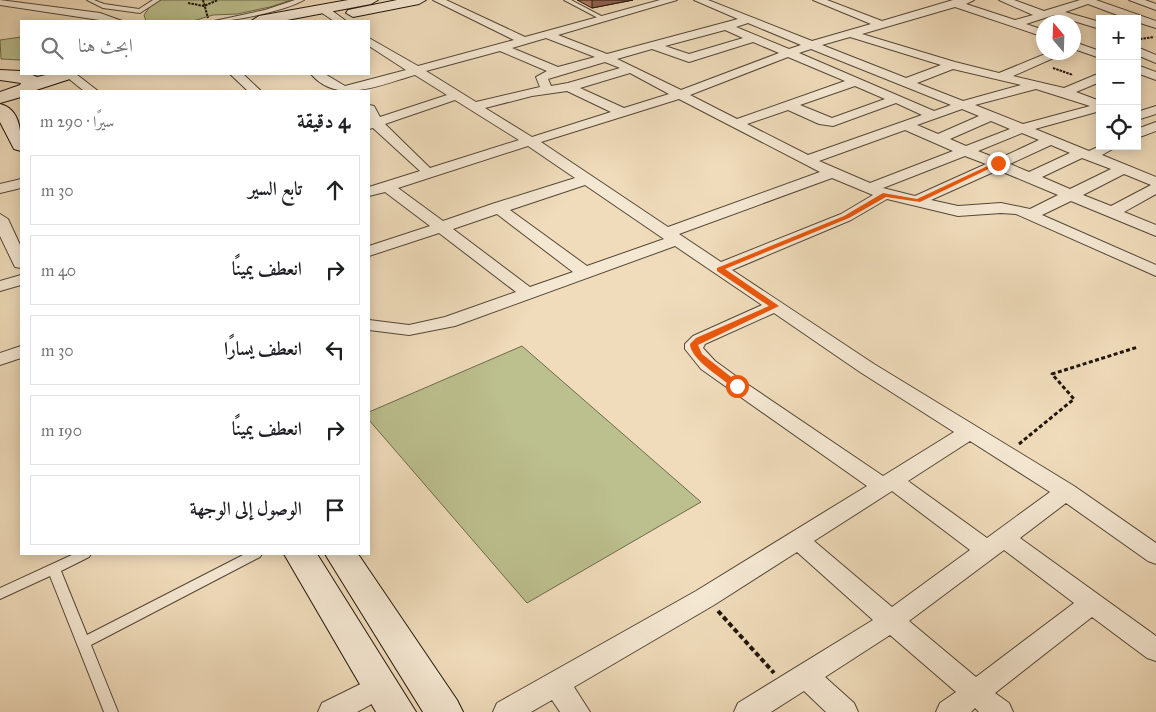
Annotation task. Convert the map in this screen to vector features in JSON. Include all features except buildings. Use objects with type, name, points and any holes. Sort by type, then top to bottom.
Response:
[{"type":"main road","points":[[274,20],[333,16],[371,0]]},
{"type":"main road","points":[[315,20],[419,0]]},
{"type":"main road","points":[[0,98],[18,79],[58,75]]},
{"type":"main road","points":[[0,109],[4,112],[20,142]]},
{"type":"main road","points":[[301,555],[389,699]]},
{"type":"main road","points":[[342,555],[444,712]]},
{"type":"street","points":[[438,0],[523,40]]},
{"type":"street","points":[[348,90],[672,0]]},
{"type":"street","points":[[818,0],[882,25]]},
{"type":"street","points":[[370,184],[681,94],[813,44],[882,25],[951,2],[970,0]]},
{"type":"street","points":[[1004,0],[1020,6],[1096,25]]},
{"type":"street","points":[[1020,6],[1040,0]]},
{"type":"street","points":[[1015,24],[1089,0],[1125,15]]},
{"type":"street","points":[[1134,0],[1156,9]]},
{"type":"street","points":[[706,1],[749,20],[1156,182]]},
{"type":"street","points":[[0,2],[100,16],[114,20]]},
{"type":"street","points":[[951,2],[1036,31]]},
{"type":"street","points":[[1140,15],[1156,9]]},
{"type":"street","points":[[547,89],[542,82],[542,77],[557,71],[749,20]]},
{"type":"street","points":[[1141,21],[1156,25]]},
{"type":"street","points":[[725,26],[936,116]]},
{"type":"street","points":[[544,34],[574,44],[631,69],[832,173],[885,194],[958,211],[1001,208],[1032,214],[1156,272]]},
{"type":"street","points":[[851,34],[952,65],[1065,92],[1098,105]]},
{"type":"street","points":[[654,46],[691,58],[754,38]]},
{"type":"street","points":[[1081,41],[1096,52]]},
{"type":"street","points":[[370,42],[526,139],[867,368],[971,431],[1066,492],[1156,555]]},
{"type":"street","points":[[527,59],[574,44]]},
{"type":"street","points":[[501,47],[557,71]]},
{"type":"street","points":[[1141,52],[1156,59]]},
{"type":"street","points":[[998,77],[1043,60]]},
{"type":"street","points":[[908,82],[952,65]]},
{"type":"street","points":[[1141,70],[1156,68]]},
{"type":"street","points":[[474,107],[547,89],[569,87],[631,69]]},
{"type":"street","points":[[1141,70],[1156,76]]},
{"type":"street","points":[[69,75],[91,90]]},
{"type":"street","points":[[237,75],[254,90]]},
{"type":"street","points":[[319,75],[342,90]]},
{"type":"street","points":[[1065,92],[1095,80]]},
{"type":"street","points":[[736,123],[855,82]]},
{"type":"street","points":[[808,160],[936,116],[962,105],[1036,85]]},
{"type":"street","points":[[569,87],[622,112]]},
{"type":"street","points":[[372,124],[456,96]]},
{"type":"street","points":[[789,106],[824,121],[833,122],[896,99]]},
{"type":"street","points":[[870,188],[1021,129],[1096,107]]},
{"type":"street","points":[[1141,116],[1156,110]]},
{"type":"street","points":[[939,139],[991,116]]},
{"type":"street","points":[[1141,120],[1156,126]]},
{"type":"street","points":[[372,124],[423,168]]},
{"type":"street","points":[[907,126],[1155,229]]},
{"type":"street","points":[[1141,133],[1156,126]]},
{"type":"street","points":[[1141,135],[1156,141]]},
{"type":"street","points":[[370,192],[526,139]]},
{"type":"street","points":[[918,201],[1049,140]]},
{"type":"street","points":[[1031,177],[1100,150]]},
{"type":"street","points":[[1032,214],[1123,169]]},
{"type":"street","points":[[370,325],[409,330],[450,322],[584,273],[832,173]]},
{"type":"street","points":[[370,250],[585,180]]},
{"type":"street","points":[[0,189],[20,183]]},
{"type":"street","points":[[387,186],[529,294]]},
{"type":"street","points":[[1112,212],[1156,188]]},
{"type":"street","points":[[720,269],[846,217],[885,194]]},
{"type":"street","points":[[498,207],[584,273]]},
{"type":"street","points":[[0,219],[14,256]]},
{"type":"street","points":[[0,286],[20,280]]},
{"type":"street","points":[[775,306],[699,340],[694,344],[694,349],[708,365],[737,386],[887,483],[994,543],[1090,604],[1156,650]]},
{"type":"street","points":[[0,359],[20,352]]},
{"type":"street","points":[[507,712],[705,598],[796,539],[971,431]]},
{"type":"street","points":[[748,712],[890,621],[1066,492]]},
{"type":"street","points":[[796,539],[999,712]]},
{"type":"street","points":[[950,712],[1090,604]]},
{"type":"street","points":[[796,681],[844,712]]},
{"type":"street","points":[[556,684],[576,712]]},
{"type":"street","points":[[332,712],[389,699]]},
{"type":"lane","points":[[90,0],[113,8],[140,11],[157,0]]},
{"type":"lane","points":[[222,20],[266,12],[301,0]]},
{"type":"lane","points":[[567,0],[602,18]]},
{"type":"lane","points":[[139,20],[140,11]]},
{"type":"lane","points":[[0,594],[83,555]]},
{"type":"lane","points":[[85,642],[254,555]]},
{"type":"lane","points":[[54,569],[85,642],[111,712]]},
{"type":"path","points":[[203,0],[209,20]]},
{"type":"path","points":[[188,3],[204,6],[218,0]]},
{"type":"path","points":[[1141,38],[1156,36]]},
{"type":"path","points":[[1038,62],[1095,80]]},
{"type":"path","points":[[1007,454],[1074,399],[1052,374],[1138,347]]},
{"type":"path","points":[[705,598],[796,681]]},
{"type":"green space","points":[[159,0],[291,0],[270,7],[237,14],[213,15],[196,20],[146,20],[144,15],[151,5]]},
{"type":"green space","points":[[20,37],[20,60],[1,59],[0,40]]},
{"type":"green space","points":[[522,346],[701,502],[527,603],[370,421],[370,412]]},
{"type":"route","points":[[737,386],[708,365],[694,349],[694,344],[775,306],[720,269],[846,217],[885,194],[918,201],[998,163]]}]
